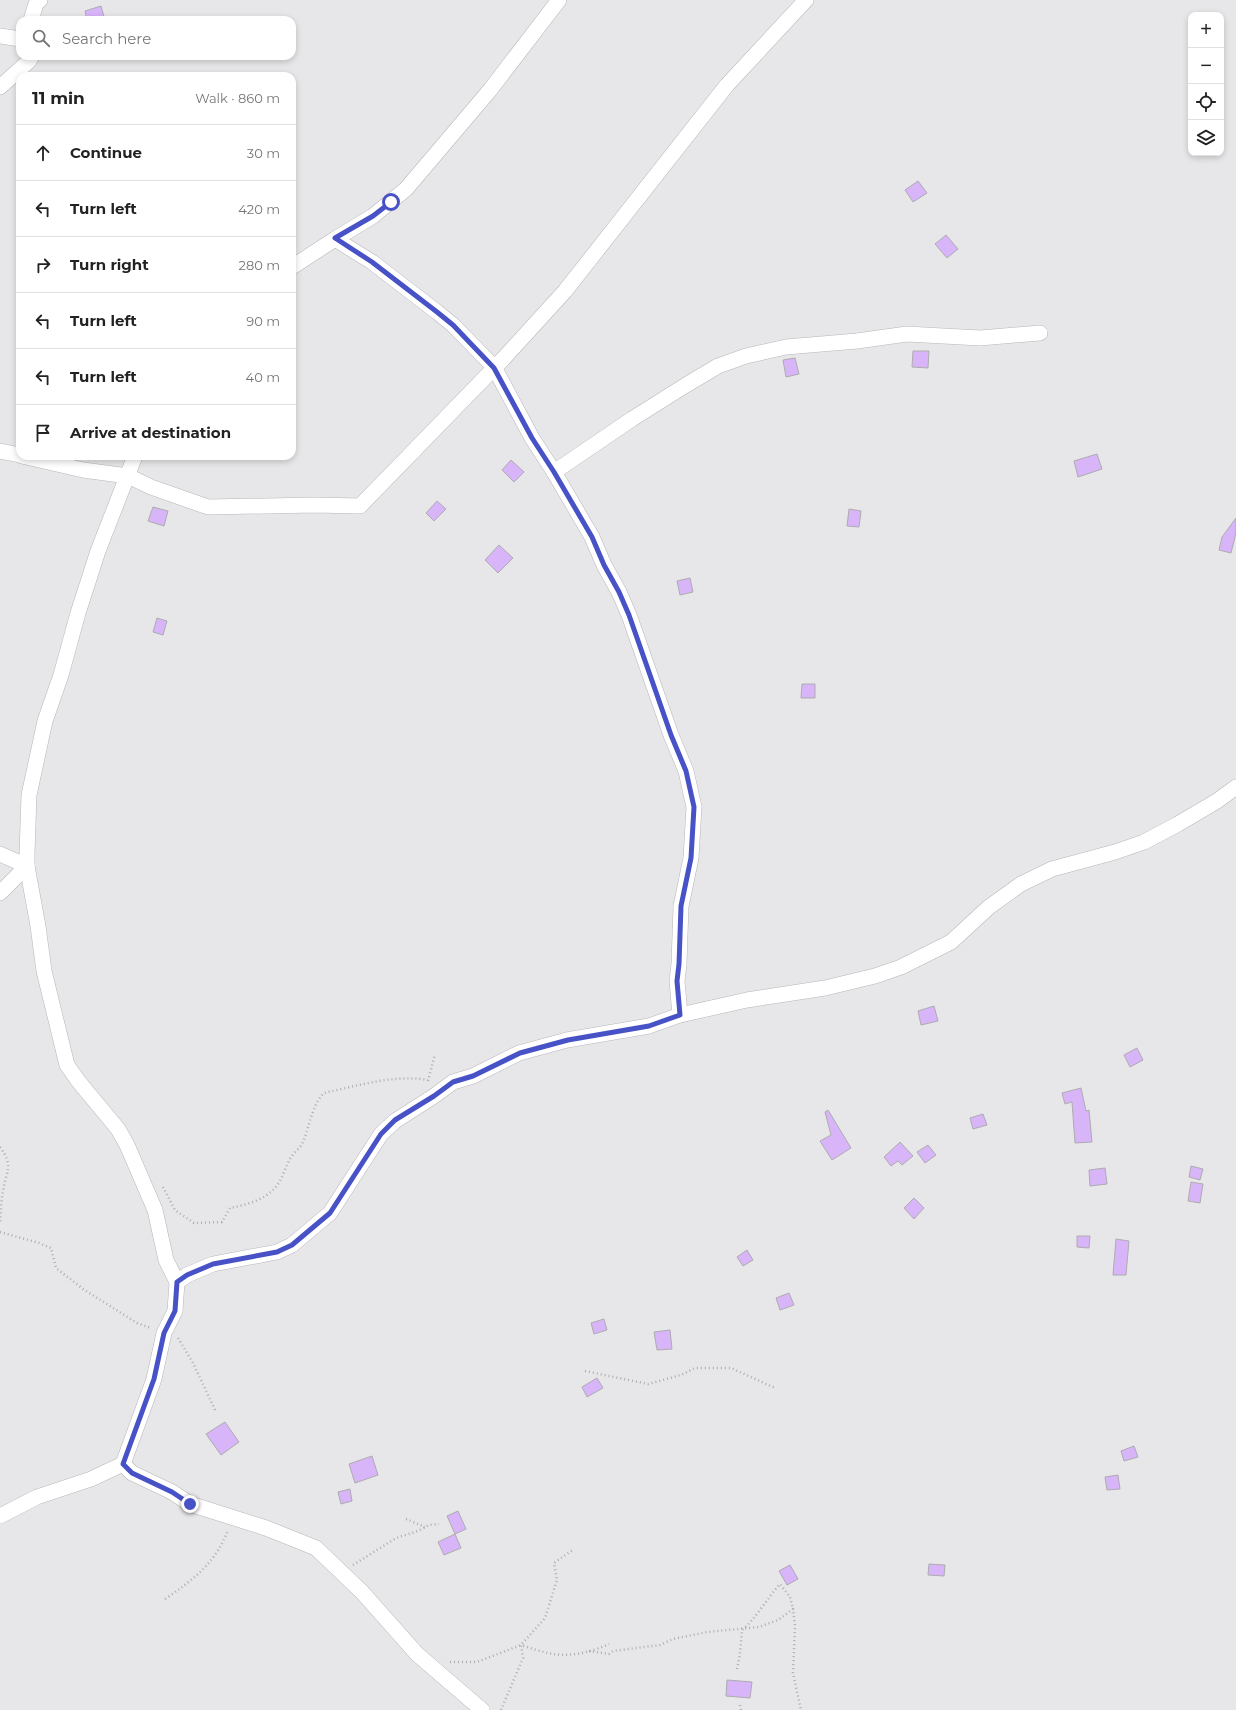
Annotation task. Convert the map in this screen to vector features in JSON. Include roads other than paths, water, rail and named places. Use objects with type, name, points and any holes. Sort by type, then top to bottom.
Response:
[{"type":"street","points":[[32,16],[36,4],[40,0]]},
{"type":"street","points":[[296,264],[335,238],[373,216],[406,190],[490,90],[560,0]]},
{"type":"street","points":[[39,460],[84,470],[128,476],[151,487],[208,507],[314,505],[360,506],[531,330],[565,291],[727,86],[806,0]]},
{"type":"street","points":[[0,36],[16,38]]},
{"type":"street","points":[[17,72],[30,60]]},
{"type":"street","points":[[0,87],[16,73]]},
{"type":"street","points":[[335,238],[372,262],[453,325],[494,368],[532,438],[592,537],[604,565],[619,592],[629,615],[671,735],[686,771],[694,807],[691,858],[681,906],[677,981],[680,1015]]},
{"type":"street","points":[[554,472],[632,419],[686,385],[718,366],[746,356],[786,347],[856,341],[907,334],[980,338],[1040,334]]},
{"type":"street","points":[[0,451],[16,455]]},
{"type":"street","points":[[0,1516],[37,1497],[91,1479],[123,1464],[154,1379],[166,1329],[175,1311],[177,1282],[166,1260],[155,1210],[127,1145],[118,1129],[79,1082],[67,1065],[44,971],[38,926],[27,866],[29,794],[45,721],[61,675],[78,613],[98,551],[134,460]]},
{"type":"street","points":[[177,1282],[187,1275],[213,1264],[277,1252],[292,1245],[330,1213],[381,1134],[395,1120],[434,1096],[453,1082],[473,1076],[520,1053],[568,1040],[649,1026],[680,1015],[747,1000],[825,988],[875,976],[901,967],[952,942],[989,907],[1020,884],[1052,870],[1144,842],[1217,801],[1236,787]]},
{"type":"street","points":[[0,854],[27,866]]},
{"type":"street","points":[[0,893],[27,866]]},
{"type":"street","points":[[123,1464],[132,1473],[172,1492],[190,1504],[290,1536],[316,1548],[342,1572],[417,1654],[482,1710]]}]
